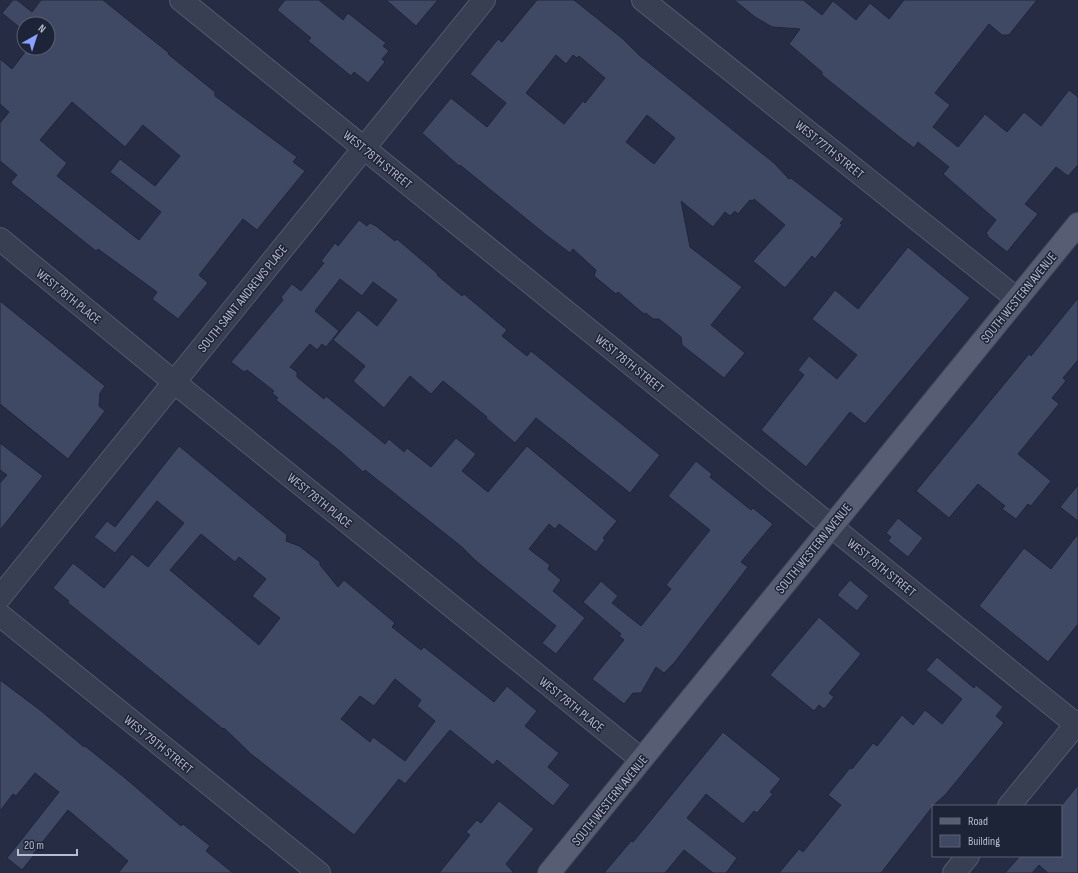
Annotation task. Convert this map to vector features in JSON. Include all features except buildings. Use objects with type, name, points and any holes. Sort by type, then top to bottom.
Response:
[{"type":"main road","name":"SOUTH WESTERN AVENUE","points":[[549,873],[1078,224]]},
{"type":"street","name":"WEST 78TH STREET","points":[[181,0],[1077,724]]},
{"type":"street","name":"SOUTH SAINT ANDREWS PLACE","points":[[0,597],[484,0]]},
{"type":"street","name":"WEST 77TH STREET","points":[[643,0],[1016,299]]},
{"type":"street","name":"WEST 78TH PLACE","points":[[0,239],[174,382],[642,759]]},
{"type":"street","name":"WEST 79TH STREET","points":[[0,615],[319,873]]},
{"type":"street","points":[[1010,805],[1077,724]]},
{"type":"street","points":[[954,873],[967,857]]}]
